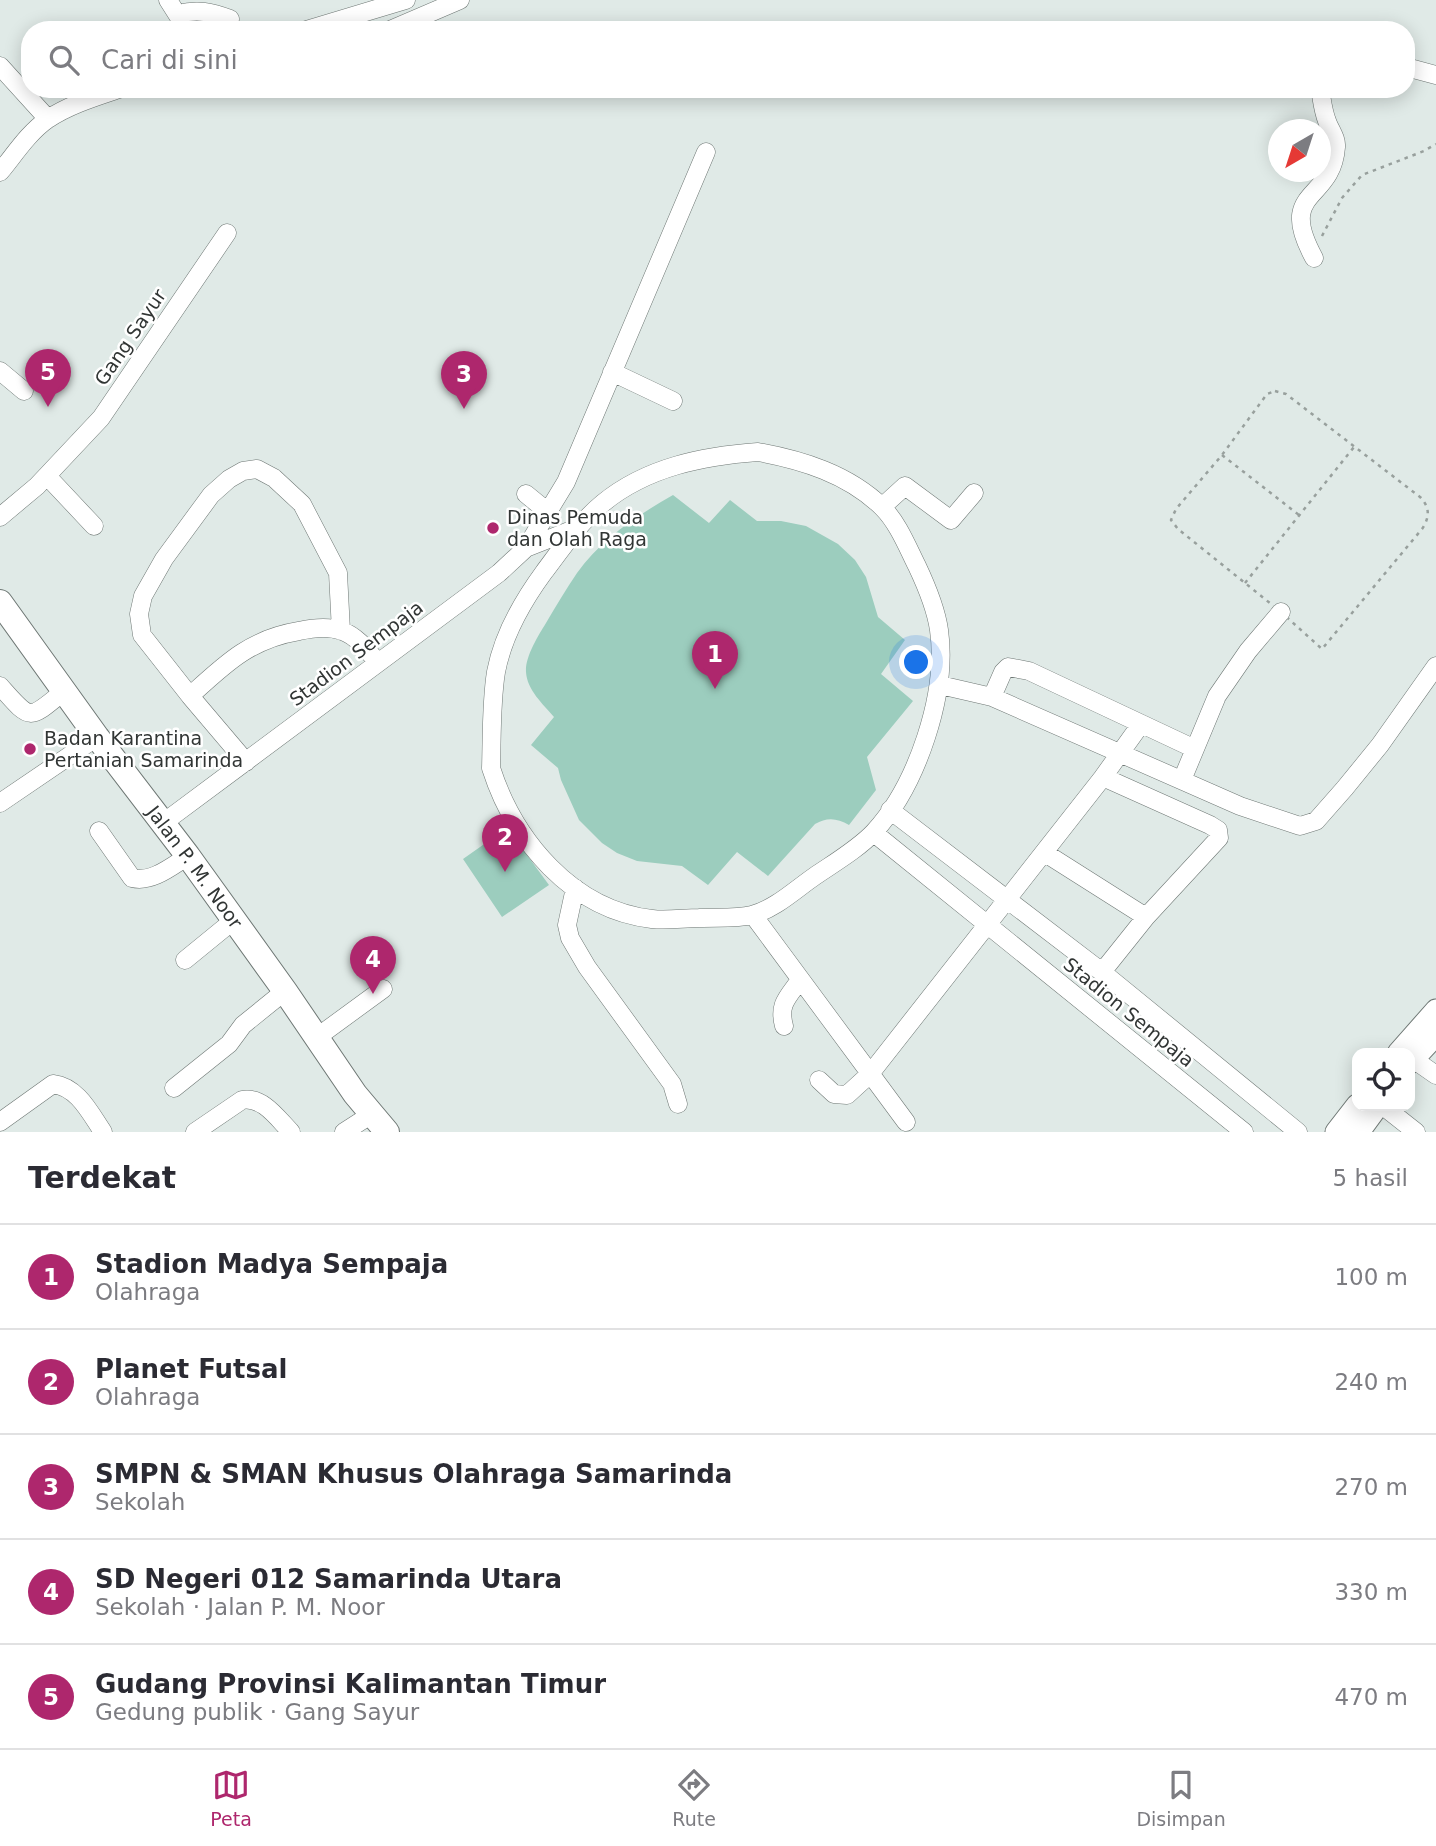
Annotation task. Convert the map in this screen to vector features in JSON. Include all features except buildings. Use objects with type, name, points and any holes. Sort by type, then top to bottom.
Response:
[{"type":"highway","name":"Jalan P. M. Noor","points":[[0,603],[188,856],[285,990],[355,1094],[379,1123]]},
{"type":"main road","points":[[1413,1048],[1436,1010]]},
{"type":"main road","points":[[1415,1052],[1436,1035]]},
{"type":"main road","points":[[1336,1132],[1352,1111]]},
{"type":"main road","points":[[1359,1132],[1376,1111]]},
{"type":"street","points":[[411,21],[460,0]]},
{"type":"street","points":[[335,21],[399,1]]},
{"type":"street","points":[[173,7],[210,11],[230,19]]},
{"type":"street","points":[[0,66],[21,89]]},
{"type":"street","points":[[1415,69],[1436,75]]},
{"type":"street","points":[[29,98],[48,119]]},
{"type":"street","points":[[0,172],[30,135],[48,119],[92,98]]},
{"type":"street","points":[[1314,258],[1302,233],[1300,211],[1332,171],[1337,143],[1326,121],[1322,98]]},
{"type":"street","points":[[526,548],[566,482],[706,152]]},
{"type":"street","name":"Gang Sayur","points":[[0,517],[47,477],[101,418],[227,233]]},
{"type":"street","points":[[0,371],[24,390]]},
{"type":"street","points":[[612,373],[673,401]]},
{"type":"street","name":"Stadion Sempaja","points":[[758,452],[805,463],[842,478],[882,507],[900,531],[924,580],[939,630],[940,685],[922,749],[905,787],[874,833],[786,898],[753,915],[651,919],[594,902],[540,859],[511,814],[491,768],[496,672],[507,634],[528,593],[579,527],[604,502],[645,478],[690,460],[758,452]]},
{"type":"street","points":[[246,762],[142,635],[139,614],[142,596],[164,559],[211,495],[229,479],[243,471],[257,468],[274,478],[302,504],[338,573],[341,631]]},
{"type":"street","points":[[47,477],[94,526]]},
{"type":"street","points":[[882,507],[903,486],[951,520],[974,493]]},
{"type":"street","points":[[526,494],[548,512]]},
{"type":"street","name":"Stadion Sempaja","points":[[163,823],[499,573],[526,548],[579,527]]},
{"type":"street","points":[[1182,780],[1217,696],[1248,651],[1281,612]]},
{"type":"street","points":[[190,696],[227,661],[259,641],[314,628],[341,631],[360,643],[378,663]]},
{"type":"street","points":[[940,685],[992,697],[1240,806],[1300,826],[1316,821],[1380,745],[1436,666]]},
{"type":"street","points":[[992,697],[1003,672],[1007,667],[1014,667],[1029,671],[1195,749]]},
{"type":"street","points":[[0,687],[23,712],[31,715],[64,691]]},
{"type":"street","points":[[819,1080],[834,1094],[847,1095],[870,1074],[1045,853],[1141,724]]},
{"type":"street","points":[[0,803],[97,737]]},
{"type":"street","name":"Stadion Sempaja","points":[[1102,777],[1210,825],[1217,830],[1219,838],[1146,917],[1102,972]]},
{"type":"street","name":"Stadion Sempaja","points":[[890,810],[1102,972],[1298,1132]]},
{"type":"street","points":[[99,831],[132,878],[140,880],[151,877],[188,856]]},
{"type":"street","name":"Stadion Sempaja","points":[[874,833],[1244,1132]]},
{"type":"street","points":[[1045,853],[1146,917]]},
{"type":"street","points":[[575,888],[567,925],[569,938],[672,1084],[678,1104]]},
{"type":"street","points":[[753,915],[906,1122]]},
{"type":"street","points":[[185,960],[234,920]]},
{"type":"street","points":[[785,1026],[781,1013],[782,1005],[800,980]]},
{"type":"street","points":[[316,1038],[383,989]]},
{"type":"street","points":[[174,1088],[229,1044],[243,1026],[285,990]]},
{"type":"street","points":[[1415,1063],[1436,1075]]},
{"type":"street","points":[[0,1122],[53,1084],[64,1085],[74,1091],[103,1132]]},
{"type":"street","points":[[195,1132],[242,1100],[250,1098],[261,1103],[291,1132]]},
{"type":"street","points":[[1387,1111],[1416,1132]]},
{"type":"street","points":[[344,1132],[379,1123]]},
{"type":"path","points":[[1314,258],[1322,235],[1342,198],[1362,175],[1436,144]]},
{"type":"path","points":[[1275,391],[1286,394],[1426,503],[1427,521],[1322,649],[1281,612],[1178,529],[1171,520],[1176,509],[1222,454],[1267,394],[1275,391]]},
{"type":"path","points":[[1245,583],[1354,447]]},
{"type":"path","points":[[1222,454],[1299,515]]},
{"type":"green space","points":[[673,495],[709,523],[730,500],[757,521],[781,521],[806,526],[838,544],[855,560],[866,577],[878,617],[905,640],[881,674],[913,701],[867,757],[876,790],[849,825],[832,819],[815,824],[768,876],[737,852],[708,885],[682,866],[637,861],[617,853],[602,843],[579,820],[558,768],[531,745],[554,717],[536,696],[527,679],[528,660],[539,634],[577,573],[597,549],[634,520]]},
{"type":"green space","points":[[507,828],[549,885],[502,917],[463,859]]},
{"type":"place","name":"Gudang Provinsi Kalimantan Timur","points":[[48,407]]},
{"type":"place","name":"SMPN & SMAN Khusus Olahraga Samarinda","points":[[464,409]]},
{"type":"place","name":"Dinas Pemuda dan Olah Raga","points":[[493,528]]},
{"type":"place","name":"Stadion Madya Sempaja","points":[[715,689]]},
{"type":"place","name":"Badan Karantina Pertanian Samarinda","points":[[30,749]]},
{"type":"place","name":"Planet Futsal","points":[[505,872]]},
{"type":"place","name":"SD Negeri 012 Samarinda Utara","points":[[373,994]]}]
